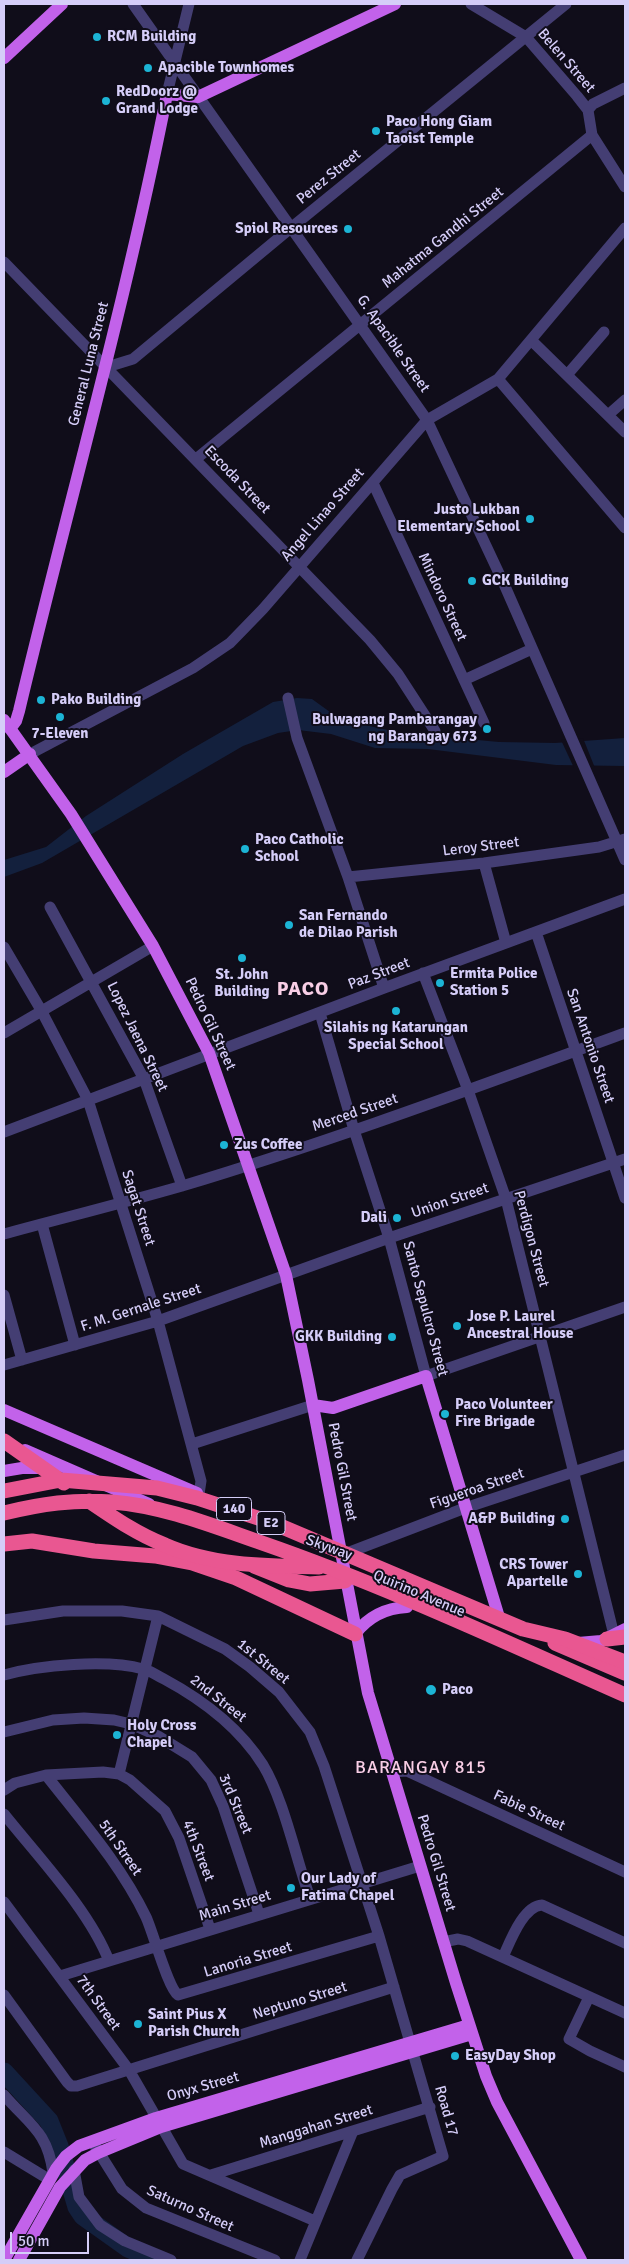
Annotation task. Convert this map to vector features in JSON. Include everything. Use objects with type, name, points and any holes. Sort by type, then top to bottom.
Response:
[{"type":"highway","points":[[4,1441],[128,1528],[166,1546],[206,1558],[270,1566],[337,1562]]},
{"type":"highway","name":"Skyway","points":[[4,1491],[61,1480],[157,1488],[198,1498],[273,1523],[625,1673]]},
{"type":"highway","name":"Skyway","points":[[4,1513],[63,1501],[121,1503],[192,1519],[337,1562],[625,1695]]},
{"type":"highway","points":[[4,1544],[32,1541],[94,1552],[155,1556],[192,1563],[236,1578],[355,1634]]},
{"type":"highway","points":[[155,1556],[190,1551],[213,1552],[236,1558],[289,1580],[310,1584],[345,1582]]},
{"type":"highway","points":[[523,1629],[565,1639],[625,1663]]},
{"type":"main road","points":[[4,58],[62,4]]},
{"type":"main road","points":[[167,94],[198,97],[395,4]]},
{"type":"main road","name":"General Luna Street","points":[[7,725],[19,710],[54,566],[107,366],[167,94]]},
{"type":"main road","name":"Pedro Gil Street","points":[[7,725],[30,754],[88,840],[153,946],[209,1053],[286,1275],[313,1405],[337,1562],[345,1582],[368,1693],[443,1942],[470,2029],[497,2102],[581,2260]]},
{"type":"main road","name":"Angel Linao Street","points":[[4,772],[30,754]]},
{"type":"main road","points":[[313,1405],[333,1408],[426,1376]]},
{"type":"main road","name":"Santo Sepulcro Street","points":[[426,1376],[498,1614]]},
{"type":"main road","name":"Quirino Avenue","points":[[4,1410],[199,1494],[337,1562],[498,1614],[625,1663]]},
{"type":"main road","name":"Quirino Avenue","points":[[4,1441],[208,1529],[407,1607],[625,1701]]},
{"type":"main road","points":[[4,1471],[41,1467],[79,1473]]},
{"type":"main road","points":[[355,1634],[366,1622],[380,1613],[407,1607]]},
{"type":"main road","name":"Quirino Avenue","points":[[576,1643],[591,1643],[618,1635]]},
{"type":"main road","points":[[530,1660],[566,1664],[625,1687]]},
{"type":"main road","name":"Onyx Street","points":[[18,2260],[66,2156],[79,2146],[470,2029]]},
{"type":"main road","name":"Onyx Street","points":[[4,2260],[55,2177],[73,2171],[85,2160],[158,2122]]},
{"type":"street","name":"G. Apacible Street","points":[[133,4],[292,226],[427,420],[589,778],[621,840],[625,860]]},
{"type":"street","name":"General Luna Street","points":[[167,94],[189,4]]},
{"type":"street","name":"Belen Street","points":[[471,4],[526,37],[588,110],[592,135],[625,187]]},
{"type":"street","name":"Perez Street","points":[[107,366],[133,358],[292,226],[566,4]]},
{"type":"street","points":[[588,110],[593,104],[625,88]]},
{"type":"street","name":"Mahatma Gandhi Street","points":[[196,459],[592,135]]},
{"type":"street","name":"Angel Linao Street","points":[[30,754],[193,668],[230,643],[263,609],[427,420],[498,379],[625,228]]},
{"type":"street","name":"Escoda Street","points":[[4,262],[107,366],[370,640],[398,674],[435,731]]},
{"type":"street","points":[[567,375],[604,332]]},
{"type":"street","points":[[531,340],[625,432]]},
{"type":"street","points":[[498,379],[625,528]]},
{"type":"street","points":[[608,415],[625,400]]},
{"type":"street","name":"Mindoro Street","points":[[373,483],[484,723]]},
{"type":"street","points":[[464,680],[532,649]]},
{"type":"street","points":[[288,698],[297,738],[348,877],[384,988]]},
{"type":"street","name":"Leroy Street","points":[[348,877],[484,863],[599,847],[621,840]]},
{"type":"street","points":[[484,863],[506,943]]},
{"type":"street","name":"Paz Street","points":[[5,1130],[625,899]]},
{"type":"street","name":"Lopez Jaena Street","points":[[50,907],[144,1079],[182,1186]]},
{"type":"street","name":"San Antonio Street","points":[[536,932],[625,1198]]},
{"type":"street","points":[[4,1033],[153,946]]},
{"type":"street","name":"Sagat Street","points":[[4,947],[41,1010],[88,1100],[158,1321],[201,1481],[199,1494]]},
{"type":"street","name":"Perdigon Street","points":[[423,973],[468,1090],[506,1199],[573,1472],[618,1635]]},
{"type":"street","name":"Santo Sepulcro Street","points":[[320,1013],[354,1130],[389,1238],[426,1376]]},
{"type":"street","name":"Merced Street","points":[[4,1234],[182,1186],[354,1130],[625,1033]]},
{"type":"street","name":"Union Street","points":[[286,1275],[389,1238],[625,1159]]},
{"type":"street","points":[[42,1224],[75,1345]]},
{"type":"street","name":"F. M. Gernale Street","points":[[4,1365],[158,1321],[286,1275]]},
{"type":"street","points":[[4,1295],[22,1360]]},
{"type":"street","points":[[426,1376],[625,1307]]},
{"type":"street","points":[[192,1444],[313,1405]]},
{"type":"street","name":"Figueroa Street","points":[[337,1562],[465,1508],[625,1455]]},
{"type":"street","name":"1st Street","points":[[4,1620],[63,1611],[122,1611],[158,1616],[225,1649],[279,1692],[310,1732],[324,1766],[379,1936],[412,2047]]},
{"type":"street","points":[[4,1790],[15,1783],[46,1775],[103,1772],[119,1774],[158,1616]]},
{"type":"street","name":"2nd Street","points":[[4,1675],[52,1666],[95,1663],[144,1669],[196,1697],[222,1718],[242,1738],[264,1766],[278,1800],[310,1898]]},
{"type":"street","name":"3rd Street","points":[[4,1732],[20,1726],[61,1719],[84,1718],[131,1724],[158,1736],[192,1757],[211,1780],[223,1806],[259,1914]]},
{"type":"street","name":"Fabie Street","points":[[392,1772],[407,1771],[625,1872]]},
{"type":"street","name":"4th Street","points":[[119,1774],[136,1785],[165,1811],[179,1838],[210,1929]]},
{"type":"street","name":"5th Street","points":[[46,1775],[112,1860],[136,1898],[157,1945]]},
{"type":"street","points":[[4,1814],[90,1922],[109,1961]]},
{"type":"street","name":"Main Street","points":[[60,1976],[310,1898],[420,1866]]},
{"type":"street","name":"7th Street","points":[[4,1902],[129,2070],[183,2164],[315,2221]]},
{"type":"street","points":[[502,1957],[517,1926],[536,1905],[542,1905],[625,1943]]},
{"type":"street","name":"Lanoria Street","points":[[157,1945],[172,1990],[180,1996],[379,1936]]},
{"type":"street","points":[[443,1942],[458,1939],[467,1941],[625,2013]]},
{"type":"street","name":"Neptuno Street","points":[[4,1995],[71,2086],[129,2070],[394,1987]]},
{"type":"street","points":[[589,1997],[569,2039],[625,2067]]},
{"type":"street","name":"Road 17","points":[[357,2260],[400,2175],[443,2156],[412,2047]]},
{"type":"street","points":[[4,2095],[45,2139],[55,2177]]},
{"type":"street","name":"Manggahan Street","points":[[211,2175],[430,2107]]},
{"type":"street","points":[[300,2260],[353,2131]]},
{"type":"street","name":"Saturno Street","points":[[92,2141],[122,2190],[146,2208],[275,2260]]},
{"type":"street","points":[[4,2152],[55,2177]]},
{"type":"street","points":[[73,2171],[79,2197],[100,2225],[126,2241],[171,2260]]},
{"type":"water","points":[[297,698],[312,699],[341,720],[402,733],[499,742],[555,743],[625,738],[625,766],[556,765],[428,749],[375,748],[331,734],[298,730],[278,733],[243,746],[42,863],[4,877],[4,860],[46,847],[86,816],[183,754],[273,702]]},
{"type":"pier","points":[[583,738],[595,768],[574,768],[561,740]]},
{"type":"waterway","points":[[4,2072],[49,2121],[59,2146],[77,2207],[83,2216],[128,2248],[156,2260]]},
{"type":"place","name":"RCM Building","points":[[97,37]]},
{"type":"place","name":"Apacible Townhomes","points":[[148,68]]},
{"type":"place","name":"RedDoorz @ Grand Lodge","points":[[106,101]]},
{"type":"place","name":"Paco Hong Giam Taoist Temple","points":[[376,131]]},
{"type":"place","name":"Spiol Resources","points":[[348,229]]},
{"type":"place","name":"Justo Lukban Elementary School","points":[[530,519]]},
{"type":"place","name":"GCK Building","points":[[472,581]]},
{"type":"place","name":"Pako Building","points":[[41,700]]},
{"type":"place","name":"7-Eleven","points":[[60,717]]},
{"type":"place","name":"Bulwagang Pambarangay ng Barangay 673","points":[[487,729]]},
{"type":"place","name":"Paco Catholic School","points":[[245,849]]},
{"type":"place","name":"San Fernando de Dilao Parish","points":[[289,925]]},
{"type":"place","name":"St. John Building","points":[[242,958]]},
{"type":"place","name":"Ermita Police Station 5","points":[[440,983]]},
{"type":"place","name":"Silahis ng Katarungan Special School","points":[[396,1011]]},
{"type":"place","name":"Zus Coffee","points":[[224,1145]]},
{"type":"place","name":"Dali","points":[[397,1218]]},
{"type":"place","name":"Jose P. Laurel Ancestral House","points":[[457,1326]]},
{"type":"place","name":"GKK Building","points":[[392,1337]]},
{"type":"place","name":"Paco Volunteer Fire Brigade","points":[[445,1414]]},
{"type":"place","name":"A&P Building","points":[[565,1519]]},
{"type":"place","name":"CRS Tower Apartelle","points":[[578,1574]]},
{"type":"place","name":"Paco","points":[[431,1690]]},
{"type":"place","name":"Holy Cross Chapel","points":[[117,1735]]},
{"type":"place","name":"Our Lady of Fatima Chapel","points":[[291,1888]]},
{"type":"place","name":"Saint Pius X Parish Church","points":[[138,2024]]},
{"type":"place","name":"EasyDay Shop","points":[[455,2056]]},
{"type":"district","name":"PACO","points":[[303,990]]},
{"type":"district","name":"BARANGAY 815","points":[[421,1768]]}]
